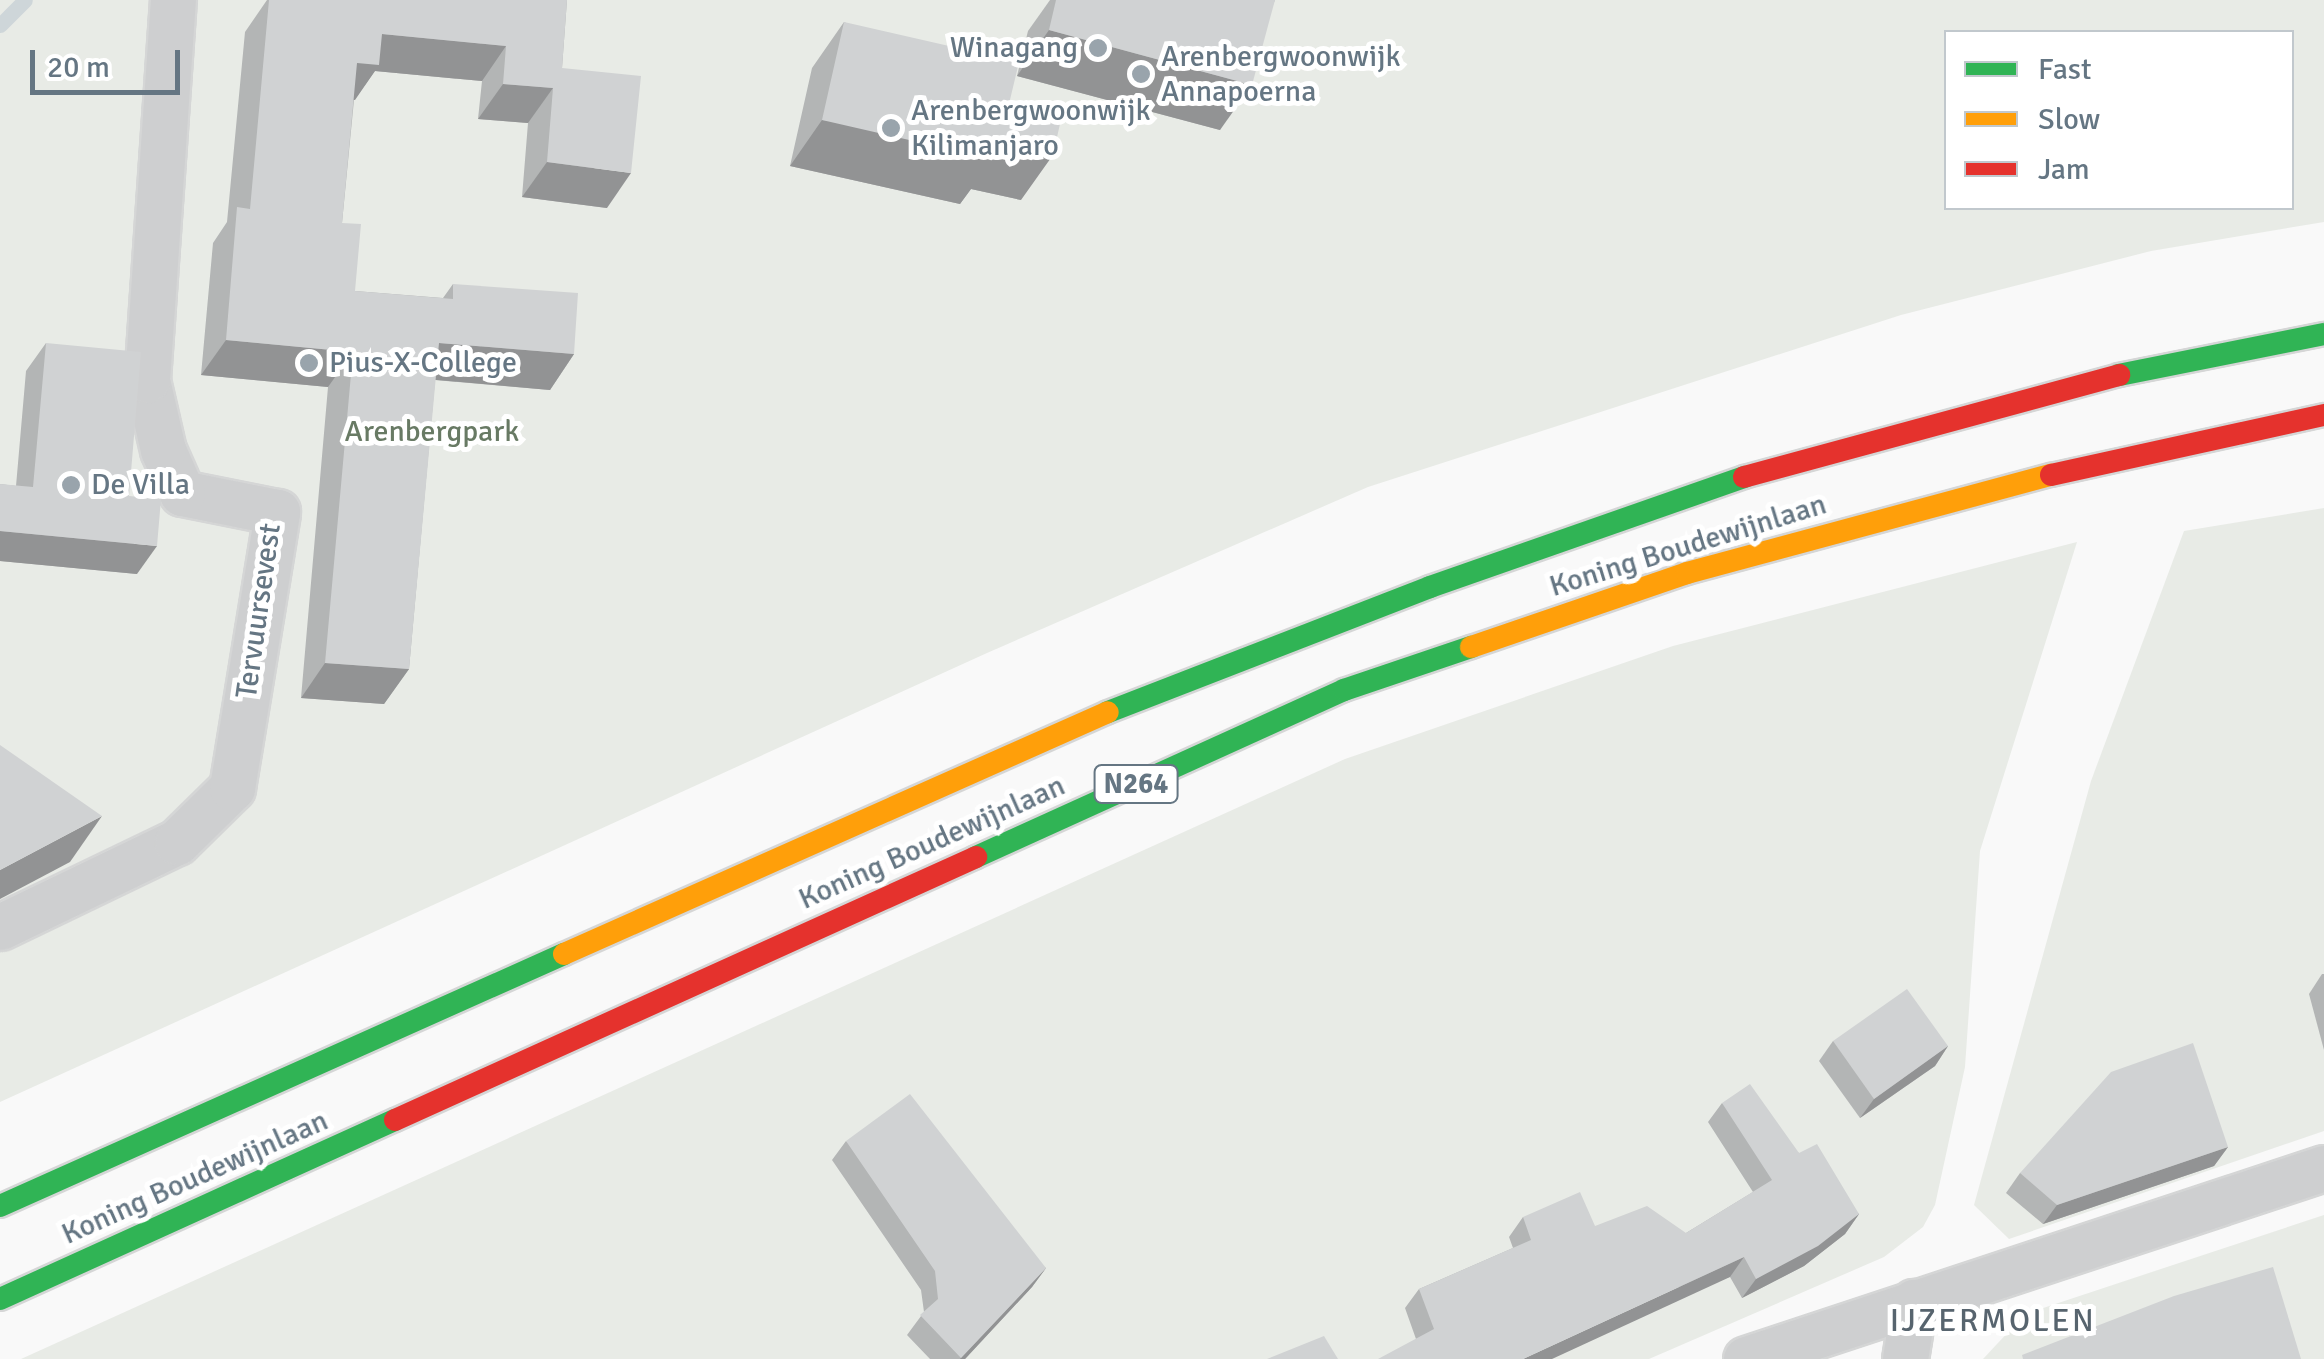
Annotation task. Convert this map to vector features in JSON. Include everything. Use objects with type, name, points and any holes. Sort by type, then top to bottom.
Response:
[{"type":"highway","name":"Koning Boudewijnlaan","points":[[0,1206],[1160,688],[1322,627],[1697,491],[1903,428],[2194,356],[2324,334]]},
{"type":"highway","name":"Koning Boudewijnlaan","points":[[0,1299],[1344,690],[1706,568],[1982,491],[2324,415]]},
{"type":"street","name":"Tervuursevest","points":[[0,927],[177,842],[232,788],[277,512],[182,493],[163,450],[148,380],[173,0]]},
{"type":"street","points":[[1746,1359],[2324,1168]]},
{"type":"street","points":[[1905,1359],[1914,1302]]},
{"type":"green space","name":"Arenbergpark","points":[[0,0],[2324,0],[2324,222],[2151,251],[1901,315],[1368,487],[987,653],[0,1102]]},
{"type":"green space","points":[[2324,508],[2324,1131],[2009,1239],[1974,1205],[2091,781],[2184,531]]},
{"type":"green space","points":[[2077,542],[1980,851],[1965,1067],[1935,1205],[1923,1227],[1884,1257],[1649,1359],[21,1359],[1345,759],[1673,646]]},
{"type":"green space","points":[[2324,1215],[2324,1359],[1983,1359],[2025,1314]]},
{"type":"building","name":"Pius-X-College","points":[[269,0],[567,0],[562,68],[641,76],[631,173],[547,162],[553,88],[503,84],[506,46],[382,34],[379,65],[357,63],[342,223],[361,224],[355,291],[453,299],[453,284],[578,293],[574,354],[439,343],[409,669],[325,663],[353,352],[226,340],[237,207],[250,209]]},
{"type":"building","points":[[1056,0],[1275,0],[1252,85],[1049,30]]},
{"type":"building","points":[[844,22],[1019,62],[1009,104],[1062,115],[1053,155],[996,143],[992,159],[822,120]]},
{"type":"building","name":"De Villa","points":[[46,343],[141,352],[129,496],[161,499],[157,546],[0,531],[0,484],[33,487]]},
{"type":"building","points":[[0,745],[102,816],[0,870]]},
{"type":"building","points":[[1907,989],[1948,1046],[1874,1099],[1833,1041]]},
{"type":"building","points":[[2193,1043],[2228,1147],[2057,1205],[2020,1173],[2111,1072]]},
{"type":"building","points":[[1750,1084],[1799,1153],[1817,1144],[1859,1214],[1818,1246],[1756,1279],[1744,1257],[1523,1359],[1378,1359],[1434,1329],[1419,1289],[1531,1240],[1523,1217],[1580,1192],[1595,1226],[1647,1206],[1686,1233],[1772,1180],[1722,1103]]},
{"type":"building","points":[[910,1094],[1046,1268],[961,1358],[920,1315],[938,1299],[935,1271],[846,1141]]},
{"type":"building","points":[[2273,1267],[2301,1359],[2023,1359],[2022,1355],[2174,1296]]},
{"type":"building","points":[[1324,1336],[1338,1359],[1267,1359]]},
{"type":"waterway","points":[[0,25],[25,0]]},
{"type":"traffic: fast","points":[[2119,375],[2324,334]]},
{"type":"traffic: fast","points":[[1108,712],[1430,587],[1744,477]]},
{"type":"traffic: fast","points":[[976,857],[1344,690],[1471,647]]},
{"type":"traffic: fast","points":[[0,1206],[564,954]]},
{"type":"traffic: fast","points":[[0,1299],[395,1120]]},
{"type":"traffic: slow","points":[[1471,647],[1687,573],[2051,475]]},
{"type":"traffic: slow","points":[[564,954],[1108,712]]},
{"type":"traffic: jam","points":[[1744,477],[2119,375]]},
{"type":"traffic: jam","points":[[2051,475],[2324,415]]},
{"type":"traffic: jam","points":[[395,1120],[976,857]]},
{"type":"place","name":"Winagang","points":[[1098,48]]},
{"type":"place","name":"Arenbergwoonwijk Annapoerna","points":[[1141,74]]},
{"type":"place","name":"Arenbergwoonwijk Kilimanjaro","points":[[891,128]]},
{"type":"place","name":"Pius-X-College","points":[[309,363]]},
{"type":"place","name":"De Villa","points":[[71,485]]},
{"type":"district","name":"IJZERMOLEN","points":[[1993,1321]]}]
